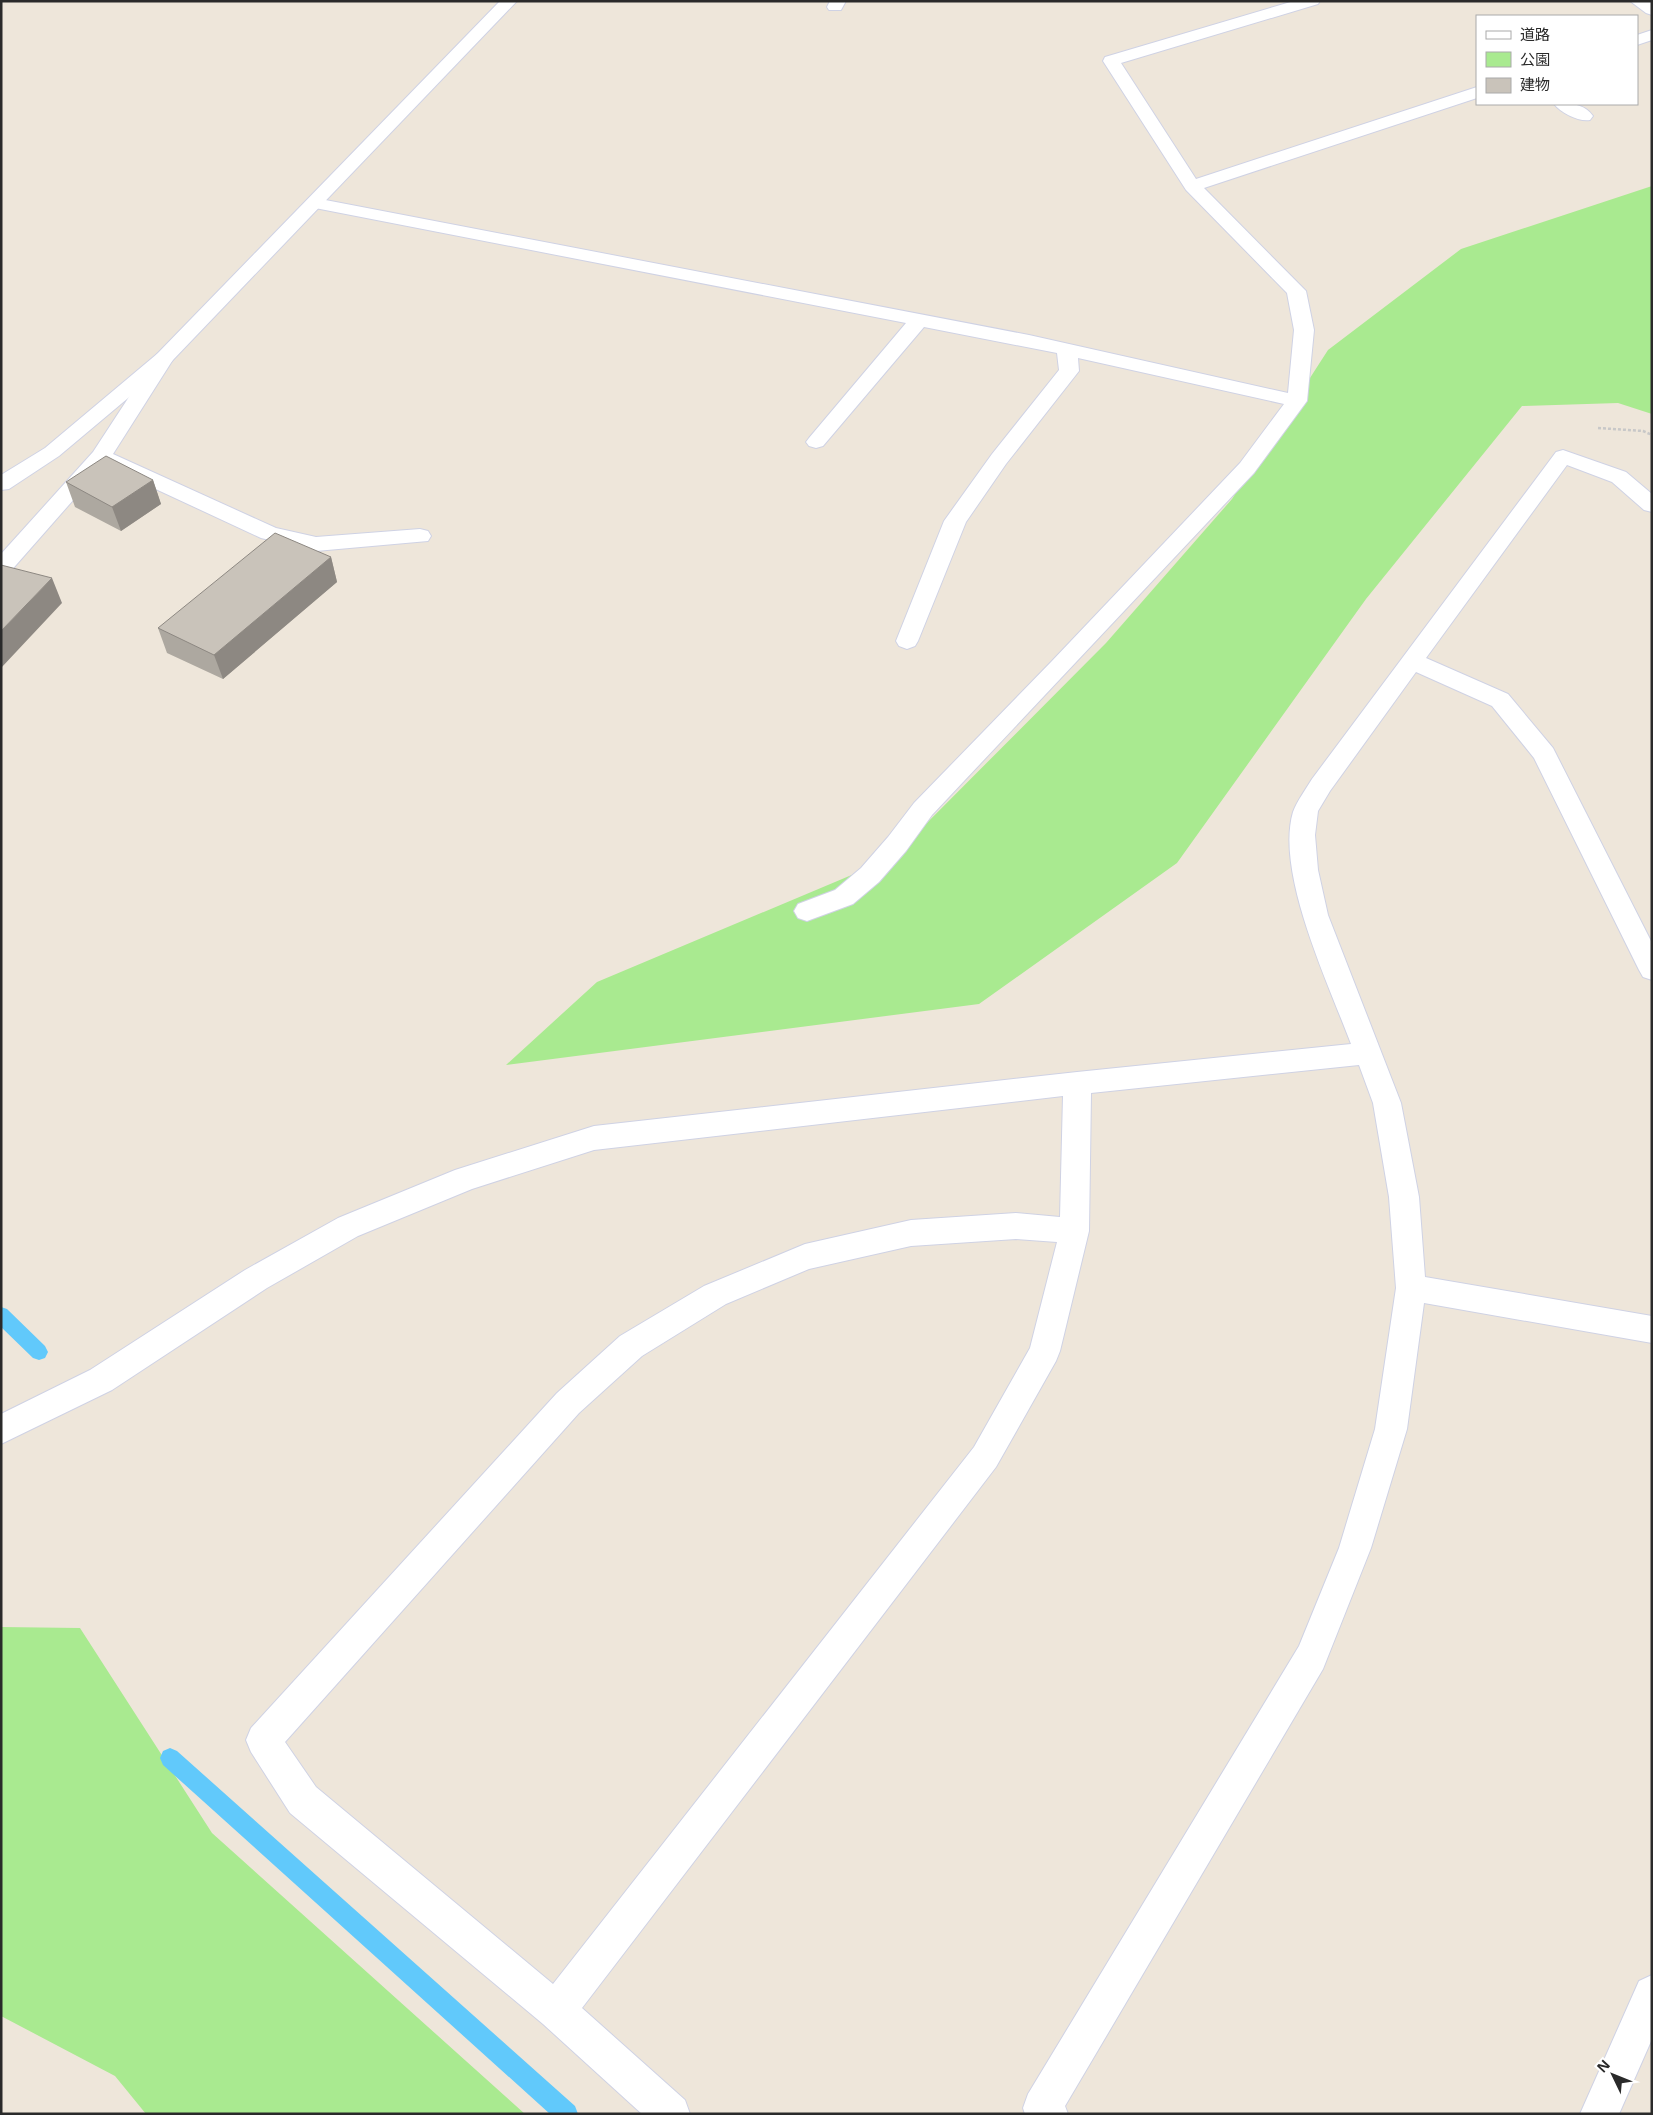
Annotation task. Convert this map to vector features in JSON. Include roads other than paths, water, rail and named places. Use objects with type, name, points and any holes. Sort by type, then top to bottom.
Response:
[{"type":"street","points":[[1,484],[52,452],[164,358],[509,1]]},
{"type":"street","points":[[807,911],[844,898],[870,875],[897,844],[923,809],[1247,468],[1297,402],[1304,330],[1296,291],[1192,186],[1111,61],[1312,1]]},
{"type":"street","points":[[1638,1],[1652,10]]},
{"type":"street","points":[[1638,40],[1652,35]]},
{"type":"street","points":[[1192,186],[1476,92]]},
{"type":"street","points":[[1565,105],[1584,116]]},
{"type":"street","points":[[315,203],[1067,349],[1297,402]]},
{"type":"street","points":[[816,442],[919,320]]},
{"type":"street","points":[[908,642],[955,521],[999,459],[1069,371],[1067,349]]},
{"type":"street","points":[[1,568],[101,456],[164,358]]},
{"type":"street","points":[[101,456],[269,532],[316,544],[420,536]]},
{"type":"street","points":[[1043,2112],[1311,1656],[1355,1548],[1391,1428],[1410,1288],[1404,1196],[1387,1103],[1315,915],[1305,870],[1302,835],[1306,811],[1321,784],[1563,456],[1618,477],[1652,505]]},
{"type":"street","points":[[1412,661],[1500,700],[1544,754],[1652,970]]},
{"type":"street","points":[[1,1430],[101,1380],[256,1279],[348,1227],[474,1176],[594,1138],[1077,1083],[1369,1053]]},
{"type":"street","points":[[556,2011],[985,1457],[1045,1351],[1074,1232],[1077,1083]]},
{"type":"street","points":[[671,2114],[556,2011],[303,1800],[263,1740],[568,1403],[631,1346],[715,1295],[805,1257],[912,1233],[1016,1226],[1074,1232]]},
{"type":"street","points":[[1410,1288],[1652,1330]]},
{"type":"street","points":[[1599,2114],[1652,1994]]},
{"type":"waterway","points":[[1,1315],[39,1352]]},
{"type":"waterway","points":[[170,1758],[567,2114]]}]
